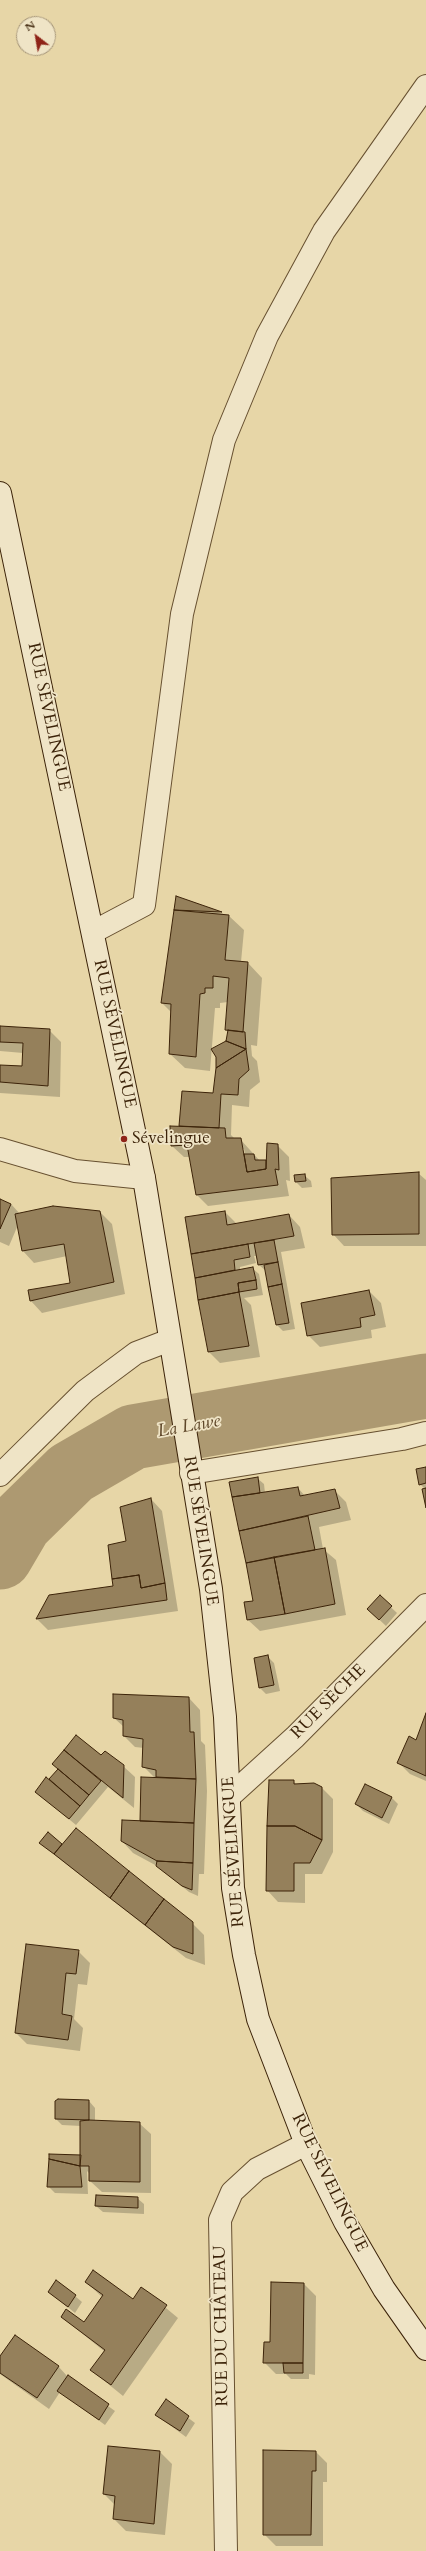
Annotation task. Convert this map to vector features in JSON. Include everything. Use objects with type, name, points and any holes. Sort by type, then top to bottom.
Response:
[{"type":"street","points":[[93,932],[144,905],[182,614],[224,440],[267,336],[324,231],[426,86]]},
{"type":"street","name":"RUE SÉVELINGUE","points":[[0,493],[144,1178],[189,1465],[211,1589],[225,1717],[234,1888],[244,1955],[258,2019],[306,2144],[345,2222],[380,2282],[426,2349]]},
{"type":"street","points":[[0,1149],[75,1171],[144,1178]]},
{"type":"street","points":[[0,1475],[85,1391],[136,1353],[170,1340]]},
{"type":"street","points":[[189,1465],[402,1439],[426,1433]]},
{"type":"street","name":"RUE SÈCHE","points":[[230,1796],[295,1737],[426,1605]]},
{"type":"street","name":"RUE DU CHÂTEAU","points":[[226,2551],[220,2220],[232,2192],[257,2169],[306,2144]]},
{"type":"building","points":[[176,896],[222,912],[174,910]]},
{"type":"building","points":[[174,910],[229,915],[225,960],[248,962],[243,1032],[225,1030],[229,978],[213,976],[213,988],[205,988],[205,993],[200,994],[196,1057],[169,1054],[171,1004],[161,1003]]},
{"type":"building","points":[[0,1026],[50,1029],[48,1086],[0,1082],[0,1065],[22,1066],[23,1043],[0,1042]]},
{"type":"building","points":[[228,1030],[245,1032],[246,1049],[226,1041]]},
{"type":"building","points":[[226,1041],[246,1049],[216,1068],[216,1057],[211,1049]]},
{"type":"building","points":[[246,1049],[249,1070],[239,1079],[238,1095],[221,1094],[219,1128],[179,1126],[182,1091],[213,1093],[216,1068]]},
{"type":"building","points":[[170,1126],[225,1128],[226,1138],[241,1138],[247,1172],[266,1169],[267,1143],[278,1144],[279,1170],[275,1169],[278,1185],[196,1195],[187,1145],[171,1146]]},
{"type":"building","points":[[244,1154],[254,1154],[255,1160],[266,1160],[266,1169],[247,1172]]},
{"type":"building","points":[[419,1172],[419,1234],[332,1235],[331,1178]]},
{"type":"building","points":[[305,1174],[306,1181],[295,1182],[294,1175]]},
{"type":"building","points":[[0,1199],[11,1204],[0,1229]]},
{"type":"building","points":[[53,1206],[100,1211],[114,1282],[30,1301],[28,1290],[70,1283],[64,1244],[22,1251],[15,1214]]},
{"type":"building","points":[[225,1211],[227,1225],[289,1214],[294,1236],[191,1254],[185,1217]]},
{"type":"building","points":[[274,1240],[278,1262],[258,1265],[254,1243]]},
{"type":"building","points":[[248,1244],[250,1257],[234,1260],[235,1270],[195,1278],[191,1254]]},
{"type":"building","points":[[278,1262],[282,1284],[268,1287],[264,1265]]},
{"type":"building","points":[[253,1267],[256,1280],[238,1283],[239,1292],[198,1300],[195,1278]]},
{"type":"building","points":[[256,1280],[257,1289],[239,1292],[238,1283]]},
{"type":"building","points":[[282,1284],[289,1323],[276,1325],[268,1287]]},
{"type":"building","points":[[369,1290],[375,1315],[360,1318],[361,1327],[307,1336],[301,1303]]},
{"type":"building","points":[[239,1292],[249,1346],[208,1352],[198,1300]]},
{"type":"building","points":[[426,1467],[426,1483],[419,1485],[416,1469]]},
{"type":"building","points":[[258,1477],[260,1493],[232,1497],[229,1482]]},
{"type":"building","points":[[298,1487],[300,1496],[335,1489],[340,1508],[239,1531],[232,1497]]},
{"type":"building","points":[[426,1488],[426,1508],[422,1489]]},
{"type":"building","points":[[151,1498],[165,1583],[141,1588],[139,1575],[112,1579],[108,1545],[126,1541],[120,1507]]},
{"type":"building","points":[[308,1516],[315,1550],[246,1563],[239,1531]]},
{"type":"building","points":[[325,1548],[335,1604],[285,1614],[274,1557]]},
{"type":"building","points":[[274,1557],[285,1614],[247,1620],[244,1602],[253,1601],[246,1563]]},
{"type":"building","points":[[139,1575],[141,1588],[165,1583],[167,1600],[36,1619],[49,1595],[113,1586],[112,1579]]},
{"type":"building","points":[[380,1595],[392,1606],[379,1620],[367,1609]]},
{"type":"building","points":[[268,1655],[274,1685],[259,1688],[254,1658]]},
{"type":"building","points":[[113,1694],[189,1697],[190,1732],[194,1732],[196,1779],[156,1777],[156,1770],[142,1767],[143,1739],[123,1736],[123,1720],[113,1718]]},
{"type":"building","points":[[426,1713],[426,1776],[397,1763],[409,1736],[416,1740]]},
{"type":"building","points":[[76,1735],[101,1755],[105,1751],[124,1765],[123,1798],[64,1750]]},
{"type":"building","points":[[64,1750],[101,1781],[89,1795],[52,1764]]},
{"type":"building","points":[[58,1769],[89,1795],[80,1806],[49,1779]]},
{"type":"building","points":[[46,1777],[80,1806],[69,1819],[35,1792]]},
{"type":"building","points":[[141,1777],[196,1779],[194,1823],[140,1821]]},
{"type":"building","points":[[269,1780],[294,1780],[294,1784],[314,1783],[322,1787],[322,1840],[295,1826],[267,1826]]},
{"type":"building","points":[[365,1784],[392,1797],[382,1818],[355,1804]]},
{"type":"building","points":[[122,1820],[194,1823],[193,1863],[157,1861],[121,1841]]},
{"type":"building","points":[[267,1826],[295,1826],[322,1840],[310,1863],[294,1863],[294,1891],[266,1891]]},
{"type":"building","points":[[76,1828],[129,1871],[110,1898],[54,1854]]},
{"type":"building","points":[[48,1832],[62,1844],[54,1854],[39,1843]]},
{"type":"building","points":[[157,1861],[193,1863],[192,1890],[182,1886],[156,1866]]},
{"type":"building","points":[[129,1871],[164,1899],[145,1925],[110,1898]]},
{"type":"building","points":[[164,1899],[193,1922],[193,1954],[173,1947],[145,1925]]},
{"type":"building","points":[[26,1944],[79,1950],[76,1974],[66,1973],[62,2014],[72,2016],[68,2040],[15,2033]]},
{"type":"building","points":[[58,2099],[89,2100],[89,2120],[55,2119],[55,2101]]},
{"type":"building","points":[[80,2121],[140,2122],[140,2182],[89,2181],[89,2166],[80,2166]]},
{"type":"building","points":[[49,2154],[81,2155],[80,2166],[49,2159]]},
{"type":"building","points":[[49,2159],[80,2166],[82,2187],[47,2187]]},
{"type":"building","points":[[96,2195],[138,2197],[138,2208],[95,2206]]},
{"type":"building","points":[[93,2270],[133,2299],[141,2287],[167,2305],[111,2385],[90,2370],[105,2350],[61,2317],[66,2309],[84,2322],[103,2295],[85,2282]]},
{"type":"building","points":[[56,2280],[76,2295],[68,2307],[48,2292]]},
{"type":"building","points":[[271,2282],[304,2283],[303,2363],[263,2363],[264,2342],[270,2342]]},
{"type":"building","points":[[15,2335],[59,2366],[37,2398],[0,2373],[0,2356]]},
{"type":"building","points":[[283,2363],[303,2363],[303,2373],[284,2373]]},
{"type":"building","points":[[68,2375],[109,2404],[99,2420],[57,2391]]},
{"type":"building","points":[[166,2399],[189,2416],[180,2431],[155,2415]]},
{"type":"building","points":[[108,2446],[160,2451],[154,2524],[113,2519],[115,2496],[103,2494]]},
{"type":"building","points":[[263,2450],[316,2451],[316,2471],[312,2471],[311,2535],[263,2535]]},
{"type":"waterway","name":"La Lawe","points":[[0,1557],[20,1523],[71,1473],[133,1437],[426,1386]]},
{"type":"place","name":"Sévelingue","points":[[124,1139]]}]
